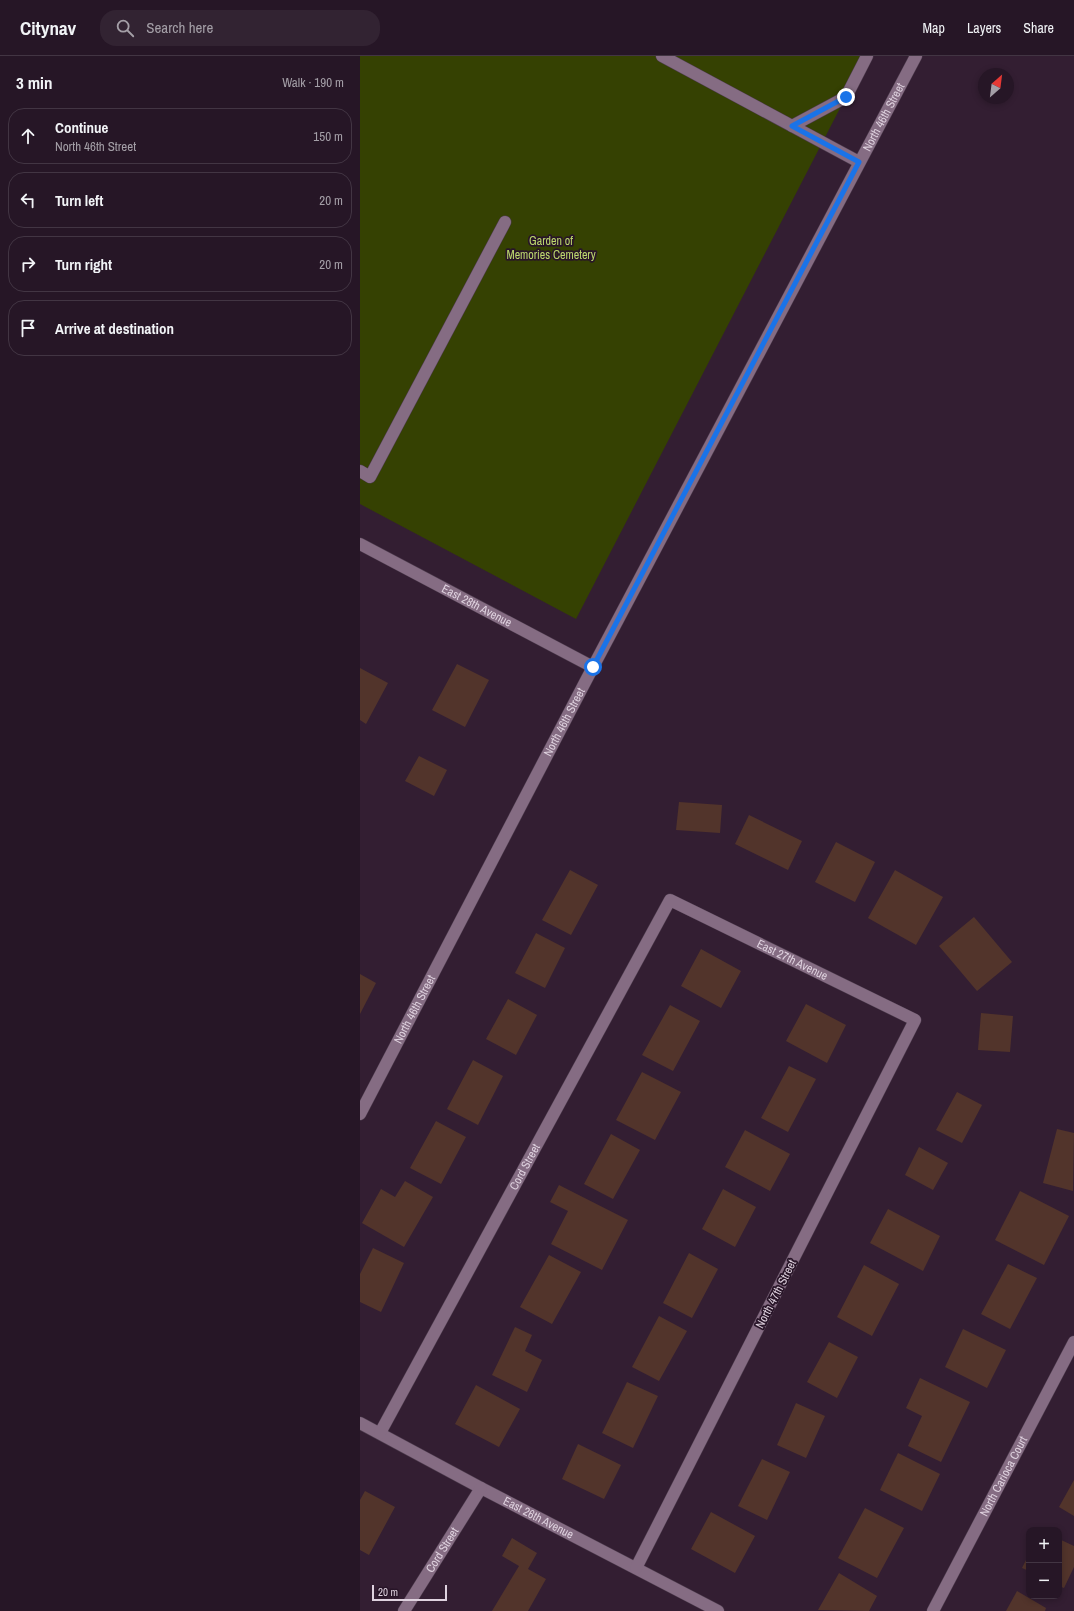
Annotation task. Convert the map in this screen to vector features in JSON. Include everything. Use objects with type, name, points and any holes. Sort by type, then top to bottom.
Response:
[{"type":"street","points":[[662,56],[859,162]]},
{"type":"street","points":[[792,126],[846,97],[867,56]]},
{"type":"street","name":"North 46th Street","points":[[360,1114],[363,1099],[916,56]]},
{"type":"street","points":[[360,471],[370,477],[505,222]]},
{"type":"street","name":"East 28th Avenue","points":[[360,544],[593,667]]},
{"type":"street","name":"East 27th Avenue","points":[[670,900],[915,1020]]},
{"type":"street","name":"Cord Street","points":[[380,1433],[670,900]]},
{"type":"street","name":"North 47th Street","points":[[636,1568],[915,1020]]},
{"type":"street","name":"North Carioca Court","points":[[933,1611],[1074,1342]]},
{"type":"street","name":"East 26th Avenue","points":[[360,1423],[481,1488],[718,1611]]},
{"type":"street","name":"Cord Street","points":[[404,1611],[481,1488]]},
{"type":"green space","name":"Garden of Memories Cemetery","points":[[360,56],[867,56],[576,619],[360,504]]},
{"type":"building","points":[[457,664],[489,680],[465,727],[432,710]]},
{"type":"building","points":[[360,668],[388,683],[366,724],[360,720]]},
{"type":"building","points":[[419,756],[447,770],[434,796],[405,781]]},
{"type":"building","points":[[679,802],[722,805],[720,833],[676,830]]},
{"type":"building","points":[[749,815],[802,841],[788,870],[735,844]]},
{"type":"building","points":[[836,842],[875,862],[855,902],[815,882]]},
{"type":"building","points":[[570,870],[598,885],[571,935],[542,920]]},
{"type":"building","points":[[895,870],[943,897],[916,945],[868,918]]},
{"type":"building","points":[[974,917],[1012,962],[977,991],[939,946]]},
{"type":"building","points":[[536,933],[565,948],[545,988],[515,973]]},
{"type":"building","points":[[701,949],[741,971],[721,1008],[681,986]]},
{"type":"building","points":[[360,974],[376,983],[360,1014]]},
{"type":"building","points":[[508,999],[537,1015],[516,1055],[486,1039]]},
{"type":"building","points":[[806,1004],[846,1025],[827,1063],[786,1041]]},
{"type":"building","points":[[670,1005],[700,1021],[673,1071],[642,1055]]},
{"type":"building","points":[[981,1013],[1013,1016],[1010,1052],[978,1050]]},
{"type":"building","points":[[473,1060],[503,1076],[478,1125],[447,1109]]},
{"type":"building","points":[[789,1066],[816,1079],[788,1132],[761,1118]]},
{"type":"building","points":[[642,1072],[681,1092],[655,1140],[616,1120]]},
{"type":"building","points":[[957,1092],[982,1105],[962,1143],[936,1130]]},
{"type":"building","points":[[436,1121],[466,1137],[441,1184],[410,1168]]},
{"type":"building","points":[[1057,1129],[1074,1133],[1073,1191],[1043,1183]]},
{"type":"building","points":[[745,1130],[790,1154],[770,1191],[725,1167]]},
{"type":"building","points":[[611,1134],[640,1150],[613,1199],[584,1184]]},
{"type":"building","points":[[919,1147],[948,1163],[933,1190],[905,1175]]},
{"type":"building","points":[[405,1181],[433,1197],[404,1247],[362,1223],[381,1189],[395,1197]]},
{"type":"building","points":[[559,1185],[628,1220],[602,1270],[551,1244],[568,1211],[550,1202]]},
{"type":"building","points":[[723,1189],[756,1207],[735,1247],[702,1229]]},
{"type":"building","points":[[1020,1191],[1069,1216],[1044,1265],[995,1240]]},
{"type":"building","points":[[888,1209],[940,1236],[923,1271],[870,1243]]},
{"type":"building","points":[[373,1248],[404,1263],[381,1312],[360,1302],[360,1274]]},
{"type":"building","points":[[689,1253],[718,1269],[692,1318],[663,1303]]},
{"type":"building","points":[[549,1255],[581,1272],[552,1324],[520,1307]]},
{"type":"building","points":[[1008,1264],[1037,1278],[1010,1329],[981,1314]]},
{"type":"building","points":[[864,1265],[899,1284],[872,1336],[837,1317]]},
{"type":"building","points":[[659,1316],[687,1331],[659,1381],[632,1367]]},
{"type":"building","points":[[515,1327],[532,1335],[525,1351],[542,1360],[527,1392],[492,1375]]},
{"type":"building","points":[[963,1329],[1006,1350],[987,1388],[945,1367]]},
{"type":"building","points":[[829,1342],[858,1357],[837,1398],[807,1382]]},
{"type":"building","points":[[920,1378],[970,1402],[941,1462],[908,1446],[922,1416],[906,1408]]},
{"type":"building","points":[[627,1382],[658,1396],[633,1448],[602,1433]]},
{"type":"building","points":[[476,1385],[520,1409],[499,1447],[455,1424]]},
{"type":"building","points":[[796,1403],[825,1416],[806,1458],[777,1445]]},
{"type":"building","points":[[578,1444],[621,1465],[604,1499],[562,1479]]},
{"type":"building","points":[[898,1453],[940,1474],[922,1511],[880,1490]]},
{"type":"building","points":[[762,1459],[790,1472],[767,1520],[738,1506]]},
{"type":"building","points":[[1074,1480],[1074,1516],[1059,1507]]},
{"type":"building","points":[[365,1491],[395,1507],[369,1555],[360,1550],[360,1500]]},
{"type":"building","points":[[865,1508],[904,1528],[877,1578],[838,1558]]},
{"type":"building","points":[[711,1512],[755,1536],[735,1573],[691,1549]]},
{"type":"building","points":[[512,1538],[537,1553],[528,1569],[546,1579],[528,1611],[492,1611],[519,1566],[502,1556]]},
{"type":"building","points":[[1062,1540],[1074,1546],[1074,1567],[1064,1588],[1062,1587]]},
{"type":"building","points":[[1026,1560],[1026,1570],[1022,1568]]},
{"type":"building","points":[[839,1573],[877,1596],[869,1611],[818,1610]]},
{"type":"building","points":[[1017,1591],[1026,1596],[1026,1599],[1031,1599],[1046,1608],[1045,1611],[1006,1611]]},
{"type":"route","points":[[593,667],[859,162],[792,126],[846,97]]}]
